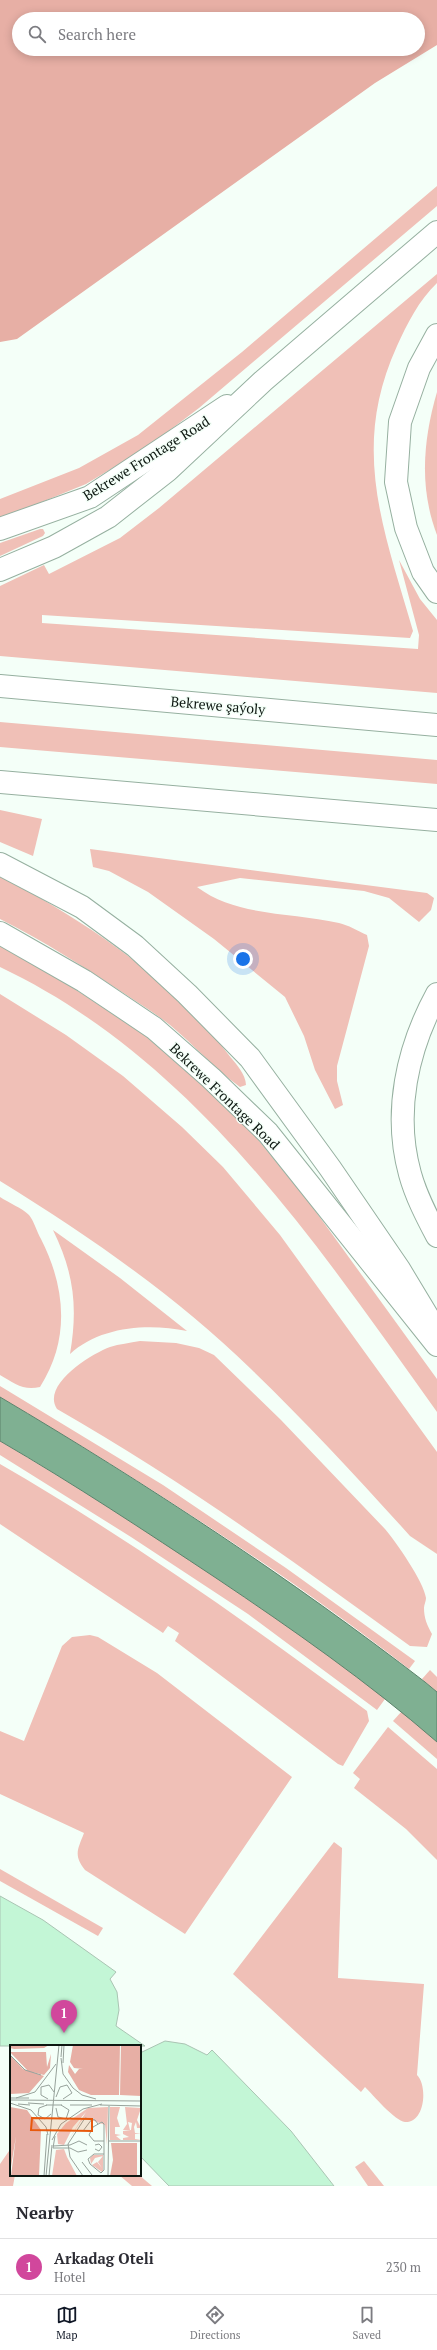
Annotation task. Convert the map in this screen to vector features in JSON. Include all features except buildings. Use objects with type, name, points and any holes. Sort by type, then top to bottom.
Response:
[{"type":"main road","points":[[0,570],[54,547],[108,517],[168,470],[263,381],[437,232]]},
{"type":"main road","points":[[437,335],[419,368],[400,422],[396,482],[406,528],[423,572],[437,592]]},
{"type":"main road","name":"Bekrewe Frontage Road","points":[[0,529],[90,497],[263,381]]},
{"type":"main road","name":"Bekrewe şaýoly","points":[[0,686],[437,725]]},
{"type":"main road","points":[[0,782],[437,820]]},
{"type":"main road","points":[[0,864],[82,907],[135,946],[187,994],[250,1058],[335,1174],[399,1269],[437,1332]]},
{"type":"main road","name":"Bekrewe Frontage Road","points":[[0,933],[84,981],[154,1028],[211,1078],[268,1133],[437,1345]]},
{"type":"main road","points":[[437,994],[426,1014],[410,1059],[405,1084],[402,1115],[410,1175],[437,1236]]},
{"type":"shaded area","points":[[0,0],[437,0],[437,45],[425,52],[425,12],[12,12],[12,56],[419,56],[375,83],[17,339],[0,342]]},
{"type":"shaded area","points":[[437,186],[437,206],[199,408],[149,446],[86,484],[0,519],[0,499],[79,468],[138,435],[242,352]]},
{"type":"shaded area","points":[[437,274],[437,283],[419,305],[409,321],[397,346],[383,384],[376,420],[374,455],[376,489],[383,524],[413,631],[410,638],[42,615],[42,623],[418,649],[419,635],[399,560],[420,599],[437,620],[437,693],[0,656],[0,586],[44,565],[49,574],[120,538],[159,508]]},
{"type":"shaded area","points":[[437,392],[437,535],[427,500],[425,464],[426,446],[432,410]]},
{"type":"shaded area","points":[[43,529],[45,533],[43,536],[0,556],[0,543]]},
{"type":"shaded area","points":[[0,722],[437,760],[437,784],[0,747]]},
{"type":"shaded area","points":[[0,810],[42,819],[33,856],[0,842]]},
{"type":"shaded area","points":[[90,849],[427,893],[434,898],[431,910],[419,922],[389,898],[364,891],[240,878],[197,887],[213,897],[229,904],[247,909],[339,923],[367,935],[369,946],[337,1066],[337,1081],[343,1105],[335,1109],[315,1070],[304,1036],[285,997],[214,939],[148,892],[109,871],[93,867]]},
{"type":"shaded area","points":[[0,876],[32,893],[94,932],[153,976],[180,1000],[205,1026],[240,1069],[246,1081],[246,1085],[240,1087],[213,1065],[170,1025],[148,1009],[64,955],[0,919]]},
{"type":"shaded area","points":[[0,945],[17,953],[147,1037],[205,1088],[256,1137],[311,1205],[437,1379],[437,1412],[345,1284],[297,1221],[246,1161],[192,1104],[133,1052],[70,1006],[0,967]]},
{"type":"shaded area","points":[[0,994],[66,1035],[123,1076],[182,1127],[223,1167],[280,1235],[437,1452],[437,1554],[410,1536],[292,1409],[222,1342],[193,1317],[99,1245],[0,1181]]},
{"type":"shaded area","points":[[0,1197],[23,1210],[31,1217],[56,1276],[60,1295],[60,1332],[56,1351],[50,1369],[40,1387],[24,1387],[0,1375]]},
{"type":"shaded area","points":[[53,1230],[120,1278],[187,1331],[157,1327],[141,1327],[110,1332],[96,1337],[70,1354],[74,1321],[72,1290],[66,1261]]},
{"type":"shaded area","points":[[140,1341],[176,1343],[199,1348],[214,1355],[281,1420],[385,1529],[409,1562],[424,1591],[426,1598],[424,1607],[425,1615],[427,1624],[432,1634],[427,1647],[410,1646],[281,1553],[193,1493],[103,1436],[57,1409],[54,1400],[56,1390],[70,1372],[91,1356],[110,1347]]},
{"type":"shaded area","points":[[0,1386],[163,1485],[286,1568],[415,1661],[409,1669],[311,1596],[209,1527],[104,1460],[0,1397]]},
{"type":"shaded area","points":[[0,1397],[55,1430],[217,1533],[374,1643],[425,1682],[437,1692],[437,1742],[357,1677],[273,1617],[109,1508],[0,1441]]},
{"type":"shaded area","points":[[0,1441],[215,1577],[323,1651],[385,1699],[377,1710],[248,1614],[131,1537],[0,1455]]},
{"type":"shaded area","points":[[0,1464],[95,1521],[141,1551],[187,1582],[367,1711],[369,1721],[343,1766],[338,1764],[175,1641],[179,1633],[168,1626],[163,1633],[0,1524]]},
{"type":"shaded area","points":[[90,1635],[98,1637],[157,1673],[292,1777],[185,1934],[85,1870],[81,1865],[78,1856],[84,1833],[0,1794],[0,1731],[24,1741],[62,1646],[72,1637]]},
{"type":"shaded area","points":[[430,1670],[437,1677],[437,1692],[422,1679]]},
{"type":"shaded area","points":[[402,1711],[437,1742],[437,1759],[393,1721]]},
{"type":"shaded area","points":[[388,1727],[437,1769],[437,1860],[406,1829],[354,1788],[360,1779],[353,1773]]},
{"type":"shaded area","points":[[334,1842],[342,1848],[338,1978],[424,1984],[417,2075],[423,2087],[423,2103],[417,2117],[412,2121],[401,2121],[384,2107],[365,2087],[361,2092],[233,1974]]},
{"type":"shaded area","points":[[0,1869],[103,1928],[98,1936],[0,1881]]},
{"type":"shaded area","points":[[10,2152],[10,2176],[15,2176],[13,2186],[0,2186],[0,2164]]},
{"type":"shaded area","points":[[364,2161],[384,2186],[368,2186],[355,2167]]},
{"type":"shaded area","points":[[120,2176],[140,2176],[152,2186],[132,2186]]},
{"type":"place","name":"Arkadag Oteli","points":[[64,2033]]}]
